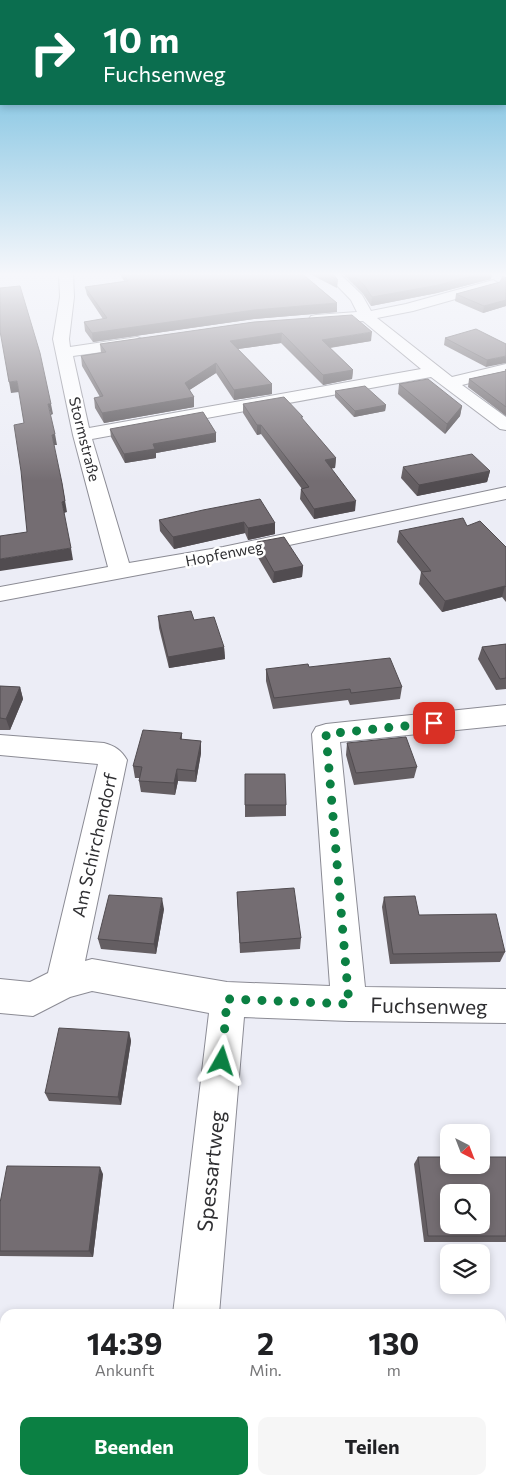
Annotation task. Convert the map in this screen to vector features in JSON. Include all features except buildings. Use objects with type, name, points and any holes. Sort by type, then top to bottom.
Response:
[{"type":"street","name":"Stormstraße","points":[[62,342],[82,435],[121,572]]},
{"type":"street","points":[[64,353],[134,342]]},
{"type":"street","points":[[398,342],[441,378],[506,425]]},
{"type":"street","points":[[82,435],[506,369]]},
{"type":"street","name":"Hopfenweg","points":[[0,594],[223,554],[506,494]]},
{"type":"street","points":[[349,1004],[326,734],[506,715]]},
{"type":"street","name":"Am Schirchendorf","points":[[0,745],[104,753],[113,760],[63,983]]},
{"type":"street","name":"Fuchsenweg","points":[[0,996],[33,999],[63,983],[92,975],[227,999],[349,1004],[506,1006]]},
{"type":"street","name":"Spessartweg","points":[[196,1309],[227,999]]},
{"type":"route","points":[[222,1061],[227,999],[349,1004],[326,734],[434,723]]}]
